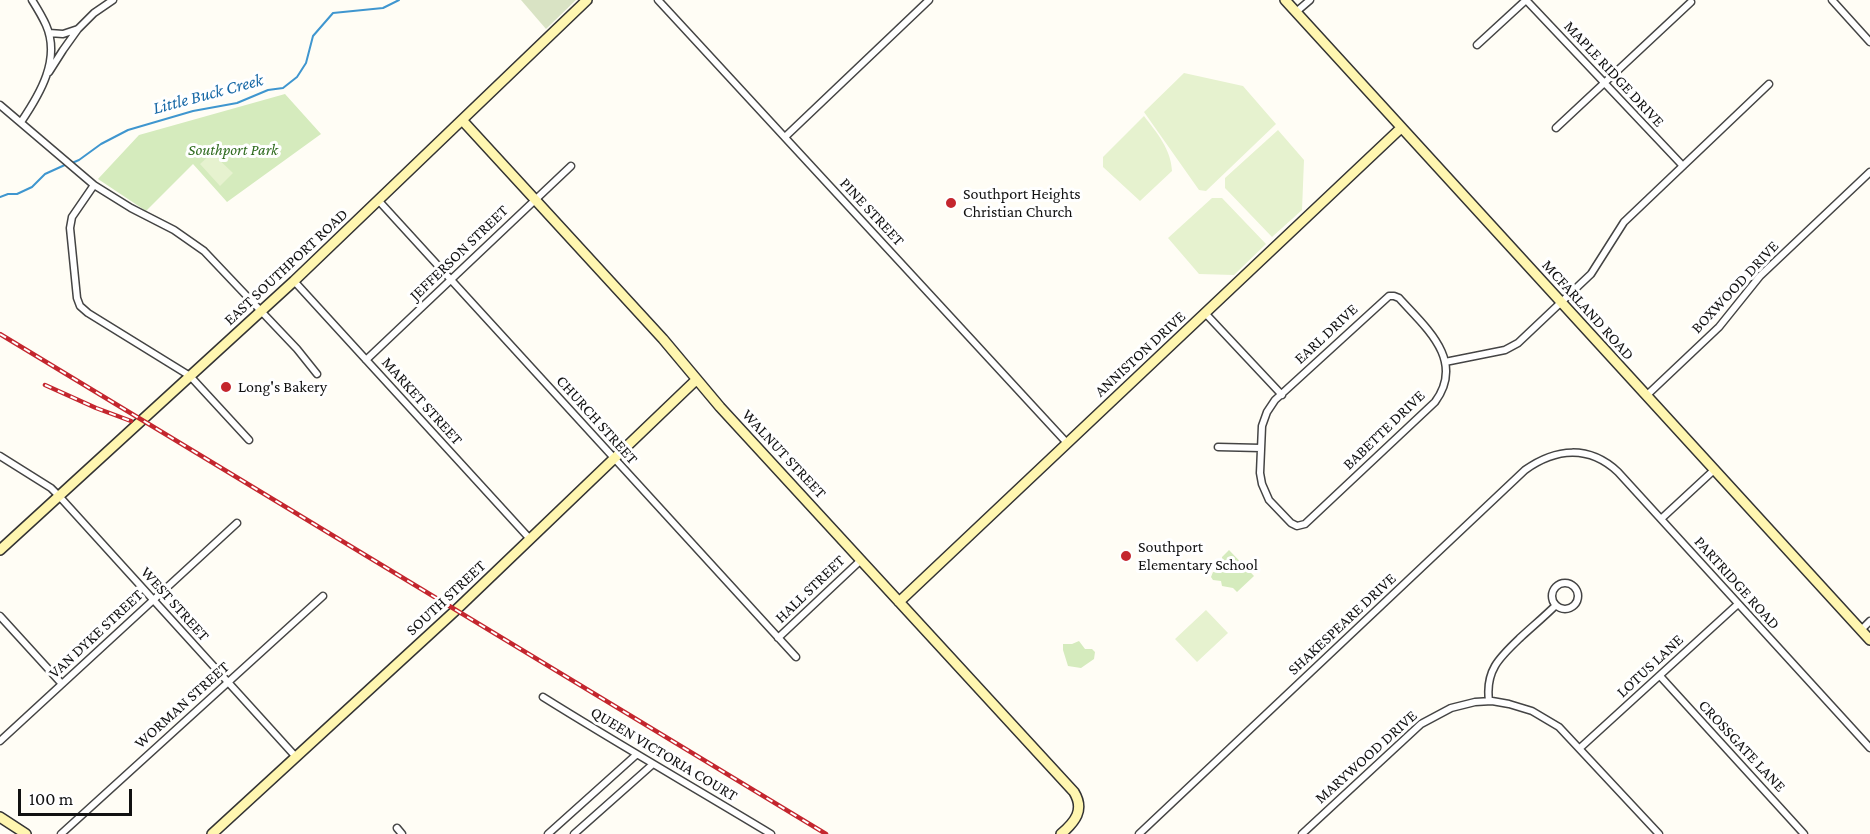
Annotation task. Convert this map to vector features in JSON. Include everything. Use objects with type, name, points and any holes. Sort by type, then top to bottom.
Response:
[{"type":"street","points":[[32,0],[49,33],[50,59],[46,77]]},
{"type":"street","points":[[21,122],[37,98],[46,77],[78,30],[94,13],[113,0]]},
{"type":"street","name":"EAST SOUTHPORT ROAD","points":[[0,550],[294,281],[586,0]]},
{"type":"street","name":"PINE STREET","points":[[658,0],[1067,443]]},
{"type":"street","points":[[785,137],[929,0]]},
{"type":"street","name":"MCFARLAND ROAD","points":[[1285,0],[1870,640]]},
{"type":"street","points":[[1296,12],[1310,0]]},
{"type":"street","points":[[1477,45],[1526,0]]},
{"type":"street","name":"MAPLE RIDGE DRIVE","points":[[1526,0],[1683,166]]},
{"type":"street","points":[[1832,0],[1870,42]]},
{"type":"street","points":[[1556,128],[1691,2]]},
{"type":"street","points":[[49,33],[78,30]]},
{"type":"street","points":[[1445,362],[1504,350],[1515,345],[1591,274],[1621,225],[1769,84]]},
{"type":"street","points":[[0,105],[94,185],[125,205],[174,230],[212,258],[318,374]]},
{"type":"street","name":"WALNUT STREET","points":[[462,120],[663,339],[696,380],[1074,792],[1079,809],[1075,820],[1061,834]]},
{"type":"street","name":"ANNISTON DRIVE","points":[[899,602],[1401,128]]},
{"type":"street","name":"JEFFERSON STREET","points":[[366,360],[571,166]]},
{"type":"street","name":"BOXWOOD DRIVE","points":[[1646,396],[1719,327],[1760,276],[1870,172]]},
{"type":"street","points":[[94,185],[72,217],[70,229],[77,298],[82,309],[190,376],[249,440]]},
{"type":"street","name":"CHURCH STREET","points":[[378,200],[796,657]]},
{"type":"street","name":"MARKET STREET","points":[[294,281],[530,539]]},
{"type":"street","name":"EARL DRIVE","points":[[1299,526],[1291,523],[1266,494],[1261,480],[1262,426],[1273,403],[1390,295],[1399,298],[1432,334],[1441,349],[1445,362]]},
{"type":"street","points":[[1205,313],[1282,394]]},
{"type":"street","name":"BABETTE DRIVE","points":[[1299,526],[1305,524],[1435,402],[1444,386],[1445,362]]},
{"type":"street","name":"SOUTH STREET","points":[[212,834],[456,610],[696,380]]},
{"type":"street","points":[[1218,447],[1261,448]]},
{"type":"street","name":"SHAKESPEARE DRIVE","points":[[1139,834],[1525,470],[1546,457],[1560,453],[1574,453]]},
{"type":"street","name":"PARTRIDGE ROAD","points":[[1574,453],[1591,456],[1613,467],[1870,748]]},
{"type":"street","name":"WEST STREET","points":[[0,456],[51,488],[59,496],[296,757]]},
{"type":"street","points":[[1661,519],[1714,470]]},
{"type":"street","name":"VAN DYKE STREET","points":[[0,741],[237,523]]},
{"type":"street","name":"HALL STREET","points":[[778,638],[861,560]]},
{"type":"street","points":[[1564,583],[1573,586],[1578,595],[1574,605],[1566,609],[1556,605],[1553,596],[1556,588],[1564,583]]},
{"type":"street","name":"WORMAN STREET","points":[[61,834],[322,596]]},
{"type":"street","name":"LOTUS LANE","points":[[1580,748],[1738,604]]},
{"type":"street","points":[[1489,701],[1490,677],[1501,656],[1556,605]]},
{"type":"street","points":[[0,616],[62,684]]},
{"type":"street","points":[[1861,630],[1870,621]]},
{"type":"street","name":"CROSSGATE LANE","points":[[1659,676],[1804,834]]},
{"type":"street","name":"QUEEN VICTORIA COURT","points":[[543,696],[636,755],[771,834]]},
{"type":"street","name":"MARYWOOD DRIVE","points":[[1302,834],[1421,724],[1451,708],[1489,701],[1516,705],[1542,715],[1559,727],[1659,834]]},
{"type":"street","points":[[548,834],[636,755]]},
{"type":"street","points":[[574,834],[653,764]]},
{"type":"street","points":[[0,817],[26,834]]},
{"type":"street","points":[[397,828],[402,834]]},
{"type":"green space","points":[[521,0],[576,0],[546,29]]},
{"type":"green space","points":[[1184,73],[1243,86],[1276,124],[1206,191],[1199,190],[1144,112]]},
{"type":"green space","name":"Southport Park","points":[[285,94],[321,134],[227,202],[193,164],[146,211],[98,179],[139,135]]},
{"type":"green space","points":[[1144,116],[1166,148],[1172,171],[1140,201],[1103,167],[1103,157]]},
{"type":"green space","points":[[1278,130],[1304,160],[1302,210],[1272,237],[1225,188],[1225,178]]},
{"type":"green space","points":[[212,153],[233,173],[220,186],[200,164]]},
{"type":"green space","points":[[1212,198],[1222,198],[1266,244],[1234,275],[1199,274],[1168,238]]},
{"type":"green space","points":[[1229,550],[1254,576],[1237,592],[1233,588],[1222,586],[1221,581],[1213,580],[1211,577],[1213,572],[1220,573],[1222,570],[1222,557]]},
{"type":"green space","points":[[1206,610],[1228,633],[1197,662],[1175,639]]},
{"type":"green space","points":[[1079,641],[1085,649],[1092,649],[1095,652],[1094,659],[1081,668],[1068,666],[1063,644]]},
{"type":"waterway","name":"Little Buck Creek","points":[[72,163],[128,130],[193,111],[237,103],[268,90],[283,88],[297,77],[306,63],[313,36],[333,13],[383,8],[399,0]]},
{"type":"waterway","name":"Little Buck Creek","points":[[0,197],[17,194],[32,187],[45,174],[67,164]]},
{"type":"railway","points":[[0,334],[826,834]]},
{"type":"railway","points":[[45,385],[131,421]]},
{"type":"place","name":"Southport Heights Christian Church","points":[[951,203]]},
{"type":"place","name":"Long's Bakery","points":[[226,387]]},
{"type":"place","name":"Southport Elementary School","points":[[1126,556]]}]
